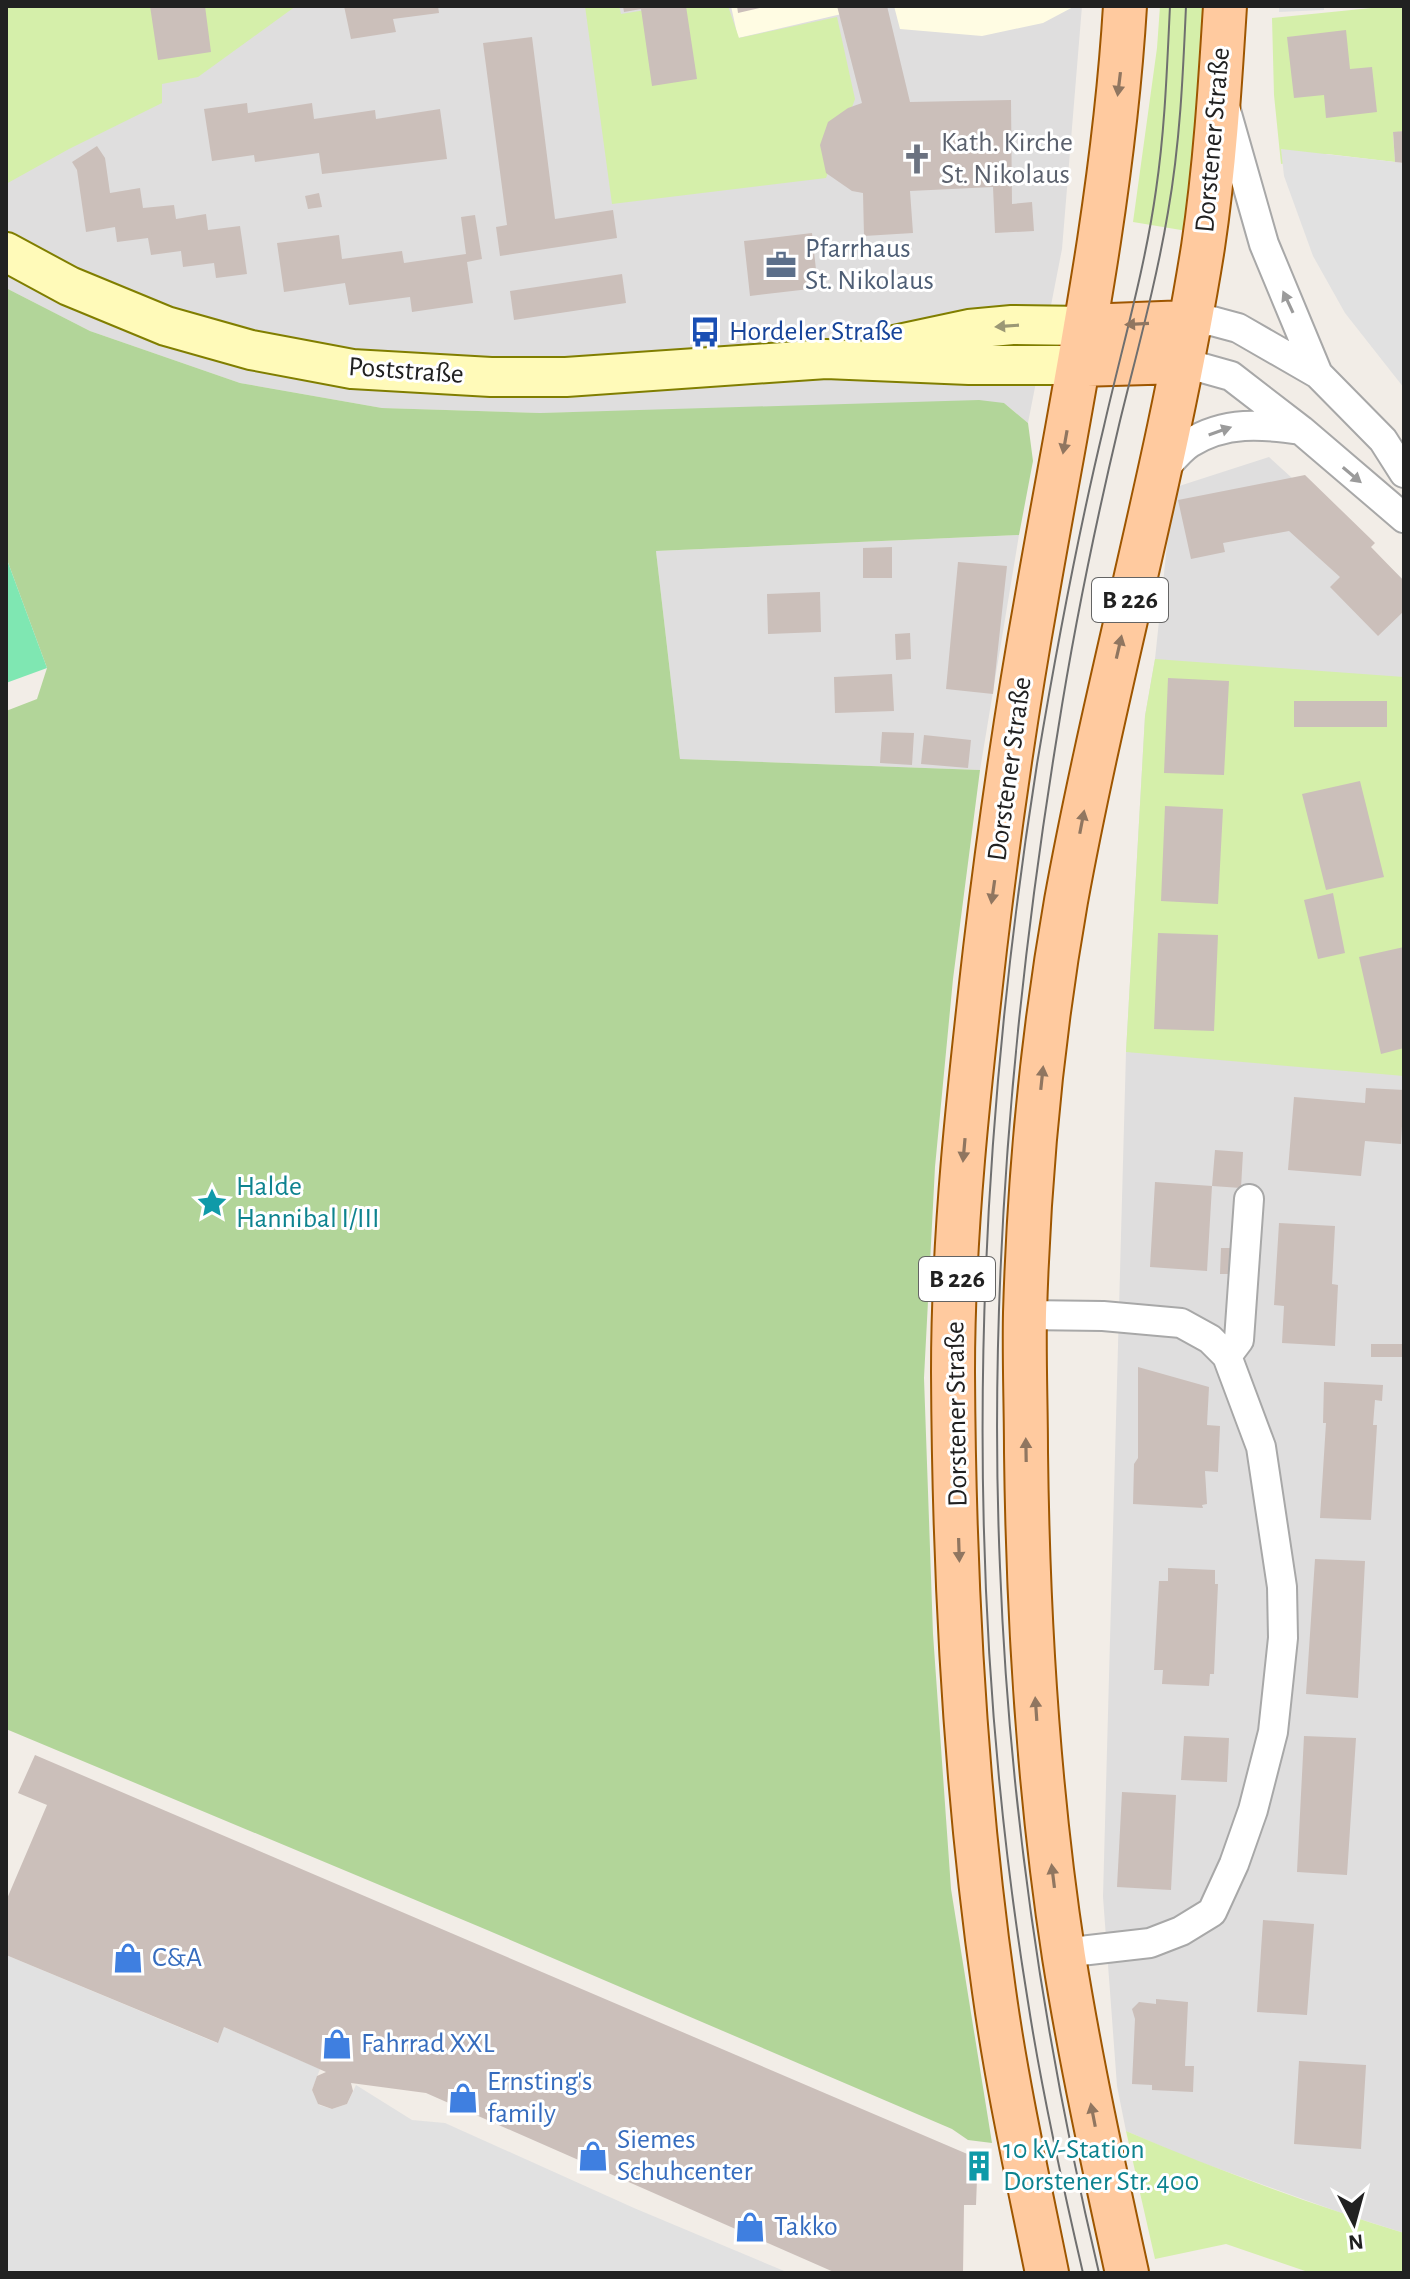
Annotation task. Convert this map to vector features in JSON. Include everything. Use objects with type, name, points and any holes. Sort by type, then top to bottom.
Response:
[{"type":"main road","name":"Dorstener Straße","points":[[1047,2273],[994,1992],[971,1791],[953,1369],[964,1151],[985,947],[1014,734],[1104,214],[1122,60],[1125,6]]},
{"type":"main road","name":"Dorstener Straße","points":[[1127,2273],[1063,1953],[1042,1787],[1027,1567],[1025,1315],[1037,1123],[1066,901],[1102,723],[1158,476],[1203,247],[1220,91],[1225,6]]},
{"type":"main road","points":[[1082,345],[1188,322]]},
{"type":"main road","points":[[1082,345],[1181,362]]},
{"type":"street","points":[[1220,91],[1264,244],[1318,374]]},
{"type":"street","name":"Poststraße","points":[[6,252],[69,286],[166,326],[251,350],[352,369],[491,377],[566,377],[826,359],[969,329],[1012,325],[1082,345]]},
{"type":"street","points":[[1188,322],[1212,321],[1238,328],[1318,374],[1383,440],[1404,473]]},
{"type":"street","points":[[1181,362],[1231,376],[1301,430],[1404,518]]},
{"type":"street","points":[[1158,476],[1189,443],[1223,429],[1244,424],[1301,430]]},
{"type":"street","points":[[1227,1356],[1239,1340],[1249,1199]]},
{"type":"street","points":[[1025,1315],[1103,1316],[1181,1323],[1210,1339],[1227,1356],[1261,1447],[1282,1587],[1283,1638],[1273,1732],[1253,1810],[1234,1864],[1212,1912],[1181,1931],[1150,1943],[1063,1953]]},
{"type":"shaded area","points":[[6,6],[1082,6],[1062,249],[1028,423],[1004,403],[540,413],[382,408],[240,383],[90,331],[6,288]]},
{"type":"shaded area","points":[[731,6],[876,6],[738,38]]},
{"type":"shaded area","points":[[894,6],[1075,6],[1043,23],[982,36],[900,29]]},
{"type":"shaded area","points":[[1279,6],[1324,6],[1324,10],[1279,12]]},
{"type":"shaded area","points":[[1281,149],[1404,163],[1404,388],[1345,313],[1313,256],[1284,176]]},
{"type":"shaded area","points":[[1269,457],[1404,580],[1404,2233],[1186,2157],[1126,2131],[1117,2086],[1103,1897],[1126,1052],[1145,716],[1155,659],[1173,488]]},
{"type":"shaded area","points":[[1019,535],[980,770],[680,759],[656,551]]},
{"type":"shaded area","points":[[6,1955],[217,2043],[224,2027],[320,2069],[312,2090],[319,2105],[332,2109],[347,2104],[356,2085],[412,2120],[445,2123],[789,2273],[6,2273]]},
{"type":"green space","points":[[6,6],[296,6],[198,77],[162,84],[162,103],[6,184]]},
{"type":"green space","points":[[585,6],[619,6],[621,14],[670,6],[728,6],[739,38],[837,17],[855,99],[826,178],[612,204]]},
{"type":"green space","points":[[1160,6],[1207,6],[1187,231],[1133,222]]},
{"type":"green space","points":[[1404,6],[1404,131],[1393,133],[1395,162],[1327,154],[1281,164],[1274,95],[1272,18]]},
{"type":"green space","points":[[6,288],[90,331],[240,383],[382,408],[540,413],[979,400],[1004,403],[1028,423],[1033,461],[1019,535],[656,551],[680,759],[980,770],[953,979],[935,1167],[924,1378],[933,1634],[951,1889],[992,2143],[968,2140],[952,2129],[480,1927],[6,1729],[6,711],[37,699],[47,668],[6,557]]},
{"type":"green space","points":[[6,557],[47,668],[6,683]]},
{"type":"green space","points":[[1155,659],[1404,677],[1404,1076],[1126,1052],[1145,716]]},
{"type":"green space","points":[[1126,2131],[1264,2186],[1404,2233],[1404,2273],[1311,2273],[1226,2244],[1155,2259]]},
{"type":"building","points":[[150,6],[205,6],[211,52],[158,60]]},
{"type":"building","points":[[344,6],[438,6],[439,13],[393,19],[396,32],[351,39]]},
{"type":"building","points":[[623,6],[686,6],[697,79],[652,86],[641,9],[624,12]]},
{"type":"building","points":[[737,6],[764,6],[764,7],[738,13]]},
{"type":"building","name":"Kath. Kirche St. Nikolaus","points":[[837,6],[887,6],[910,102],[1011,100],[1012,204],[1032,202],[1034,231],[995,233],[993,187],[910,191],[913,233],[864,236],[863,193],[852,191],[826,173],[820,145],[828,122],[848,108],[862,103]]},
{"type":"building","points":[[1346,30],[1350,69],[1372,67],[1377,112],[1326,118],[1324,95],[1294,98],[1287,37]]},
{"type":"building","points":[[532,37],[555,219],[613,210],[617,238],[500,256],[496,227],[507,225],[483,43]]},
{"type":"building","points":[[247,103],[248,113],[312,103],[314,119],[375,110],[376,119],[440,109],[447,159],[322,174],[319,153],[255,162],[254,155],[212,161],[204,109]]},
{"type":"building","points":[[1404,131],[1404,163],[1395,162],[1393,132]]},
{"type":"building","points":[[97,146],[105,158],[110,193],[140,188],[143,208],[174,205],[176,219],[206,214],[208,230],[240,226],[247,274],[216,278],[214,263],[183,267],[181,251],[151,255],[148,238],[117,242],[115,227],[86,232],[77,170],[72,162]]},
{"type":"building","points":[[319,193],[322,207],[308,209],[305,196]]},
{"type":"building","points":[[475,215],[482,259],[467,262],[473,303],[412,312],[410,297],[349,305],[345,283],[284,292],[277,243],[339,235],[342,259],[402,251],[404,263],[466,254],[461,217]]},
{"type":"building","name":"Pfarrhaus St. Nikolaus","points":[[812,233],[818,288],[750,296],[744,241]]},
{"type":"building","points":[[622,274],[626,303],[514,320],[510,291]]},
{"type":"building","points":[[1305,475],[1375,543],[1371,547],[1404,581],[1404,611],[1378,636],[1330,587],[1340,577],[1289,531],[1223,543],[1225,552],[1191,559],[1178,500]]},
{"type":"building","points":[[892,547],[892,578],[863,578],[863,548]]},
{"type":"building","points":[[958,562],[1007,566],[993,694],[946,689]]},
{"type":"building","points":[[820,592],[821,632],[768,634],[767,594]]},
{"type":"building","points":[[910,633],[911,659],[896,660],[895,634]]},
{"type":"building","points":[[892,674],[894,711],[835,713],[834,677]]},
{"type":"building","points":[[1168,678],[1229,681],[1224,775],[1164,773]]},
{"type":"building","points":[[1294,701],[1387,701],[1387,727],[1294,727]]},
{"type":"building","points":[[882,732],[914,733],[912,765],[880,763]]},
{"type":"building","points":[[924,735],[971,740],[968,768],[921,764]]},
{"type":"building","points":[[1360,781],[1384,877],[1326,890],[1302,794]]},
{"type":"building","points":[[1165,806],[1223,809],[1218,904],[1161,901]]},
{"type":"building","points":[[1333,893],[1345,953],[1318,959],[1304,900]]},
{"type":"building","points":[[1158,933],[1218,935],[1214,1031],[1154,1029]]},
{"type":"building","points":[[1404,947],[1404,1048],[1381,1054],[1359,957]]},
{"type":"building","points":[[1366,1088],[1404,1090],[1401,1144],[1365,1141],[1361,1176],[1288,1170],[1294,1097],[1365,1103]]},
{"type":"building","points":[[1215,1150],[1243,1152],[1241,1188],[1212,1186]]},
{"type":"building","points":[[1155,1182],[1212,1186],[1207,1271],[1150,1267]]},
{"type":"building","points":[[1279,1223],[1335,1226],[1332,1284],[1338,1285],[1335,1346],[1282,1343],[1284,1306],[1274,1305]]},
{"type":"building","points":[[1221,1248],[1232,1248],[1231,1274],[1220,1274]]},
{"type":"building","points":[[1371,1344],[1404,1344],[1404,1357],[1371,1357]]},
{"type":"building","points":[[1138,1367],[1209,1387],[1207,1425],[1220,1426],[1218,1472],[1205,1471],[1207,1504],[1202,1505],[1203,1508],[1133,1504],[1134,1464],[1138,1458]]},
{"type":"building","points":[[1324,1382],[1383,1385],[1382,1401],[1375,1400],[1373,1425],[1377,1425],[1371,1520],[1320,1518],[1326,1423],[1323,1423]]},
{"type":"building","points":[[1315,1559],[1365,1561],[1358,1698],[1306,1694]]},
{"type":"building","points":[[1168,1568],[1215,1570],[1215,1584],[1218,1584],[1214,1674],[1210,1674],[1209,1686],[1162,1684],[1163,1670],[1154,1670],[1159,1581],[1168,1581]]},
{"type":"building","points":[[1184,1736],[1229,1738],[1227,1782],[1181,1780]]},
{"type":"building","points":[[1304,1736],[1356,1738],[1347,1875],[1297,1872]]},
{"type":"building","points":[[35,1755],[972,2156],[972,2179],[977,2179],[976,2205],[964,2205],[963,2273],[836,2273],[426,2093],[351,2083],[353,2091],[347,2104],[332,2109],[318,2104],[312,2090],[317,2076],[326,2072],[224,2027],[218,2043],[6,1955],[6,1901],[47,1805],[18,1793]]},
{"type":"building","points":[[1122,1792],[1176,1795],[1171,1890],[1117,1887]]},
{"type":"building","points":[[1263,1920],[1314,1924],[1307,2015],[1257,2012]]},
{"type":"building","points":[[1156,1999],[1188,2002],[1185,2066],[1194,2066],[1193,2092],[1152,2090],[1152,2085],[1132,2084],[1135,2019],[1132,2009],[1139,2002],[1156,2004]]},
{"type":"building","points":[[1299,2061],[1366,2065],[1361,2149],[1294,2144]]},
{"type":"building","name":"10 kV-Station Dorstener Str. 400","points":[[974,2158],[986,2159],[984,2176],[973,2174]]},
{"type":"tram line","points":[[1083,2273],[1040,2070],[1006,1848],[992,1694],[984,1539],[983,1383],[988,1228],[999,1073],[1015,918],[1037,764],[1076,552],[1151,220],[1164,121],[1170,6]]},
{"type":"tram line","points":[[1099,2273],[1079,2186],[1046,2010],[1032,1922],[1012,1745],[1000,1567],[997,1462],[1001,1252],[1017,1043],[1042,834],[1086,577],[1168,212],[1178,135],[1186,6]]},
{"type":"place","name":"Kath. Kirche St. Nikolaus","points":[[917,159]]},
{"type":"place","name":"Pfarrhaus St. Nikolaus","points":[[781,265]]},
{"type":"place","name":"Hordeler Straße","points":[[705,332]]},
{"type":"place","name":"Halde Hannibal I/III","points":[[212,1203]]},
{"type":"place","name":"C&A","points":[[128,1958]]},
{"type":"place","name":"Fahrrad XXL","points":[[337,2044]]},
{"type":"place","name":"Ernsting's family","points":[[463,2098]]},
{"type":"place","name":"Siemes Schuhcenter","points":[[593,2156]]},
{"type":"place","name":"10 kV-Station Dorstener Str. 400","points":[[979,2166]]},
{"type":"place","name":"Takko","points":[[750,2227]]}]
